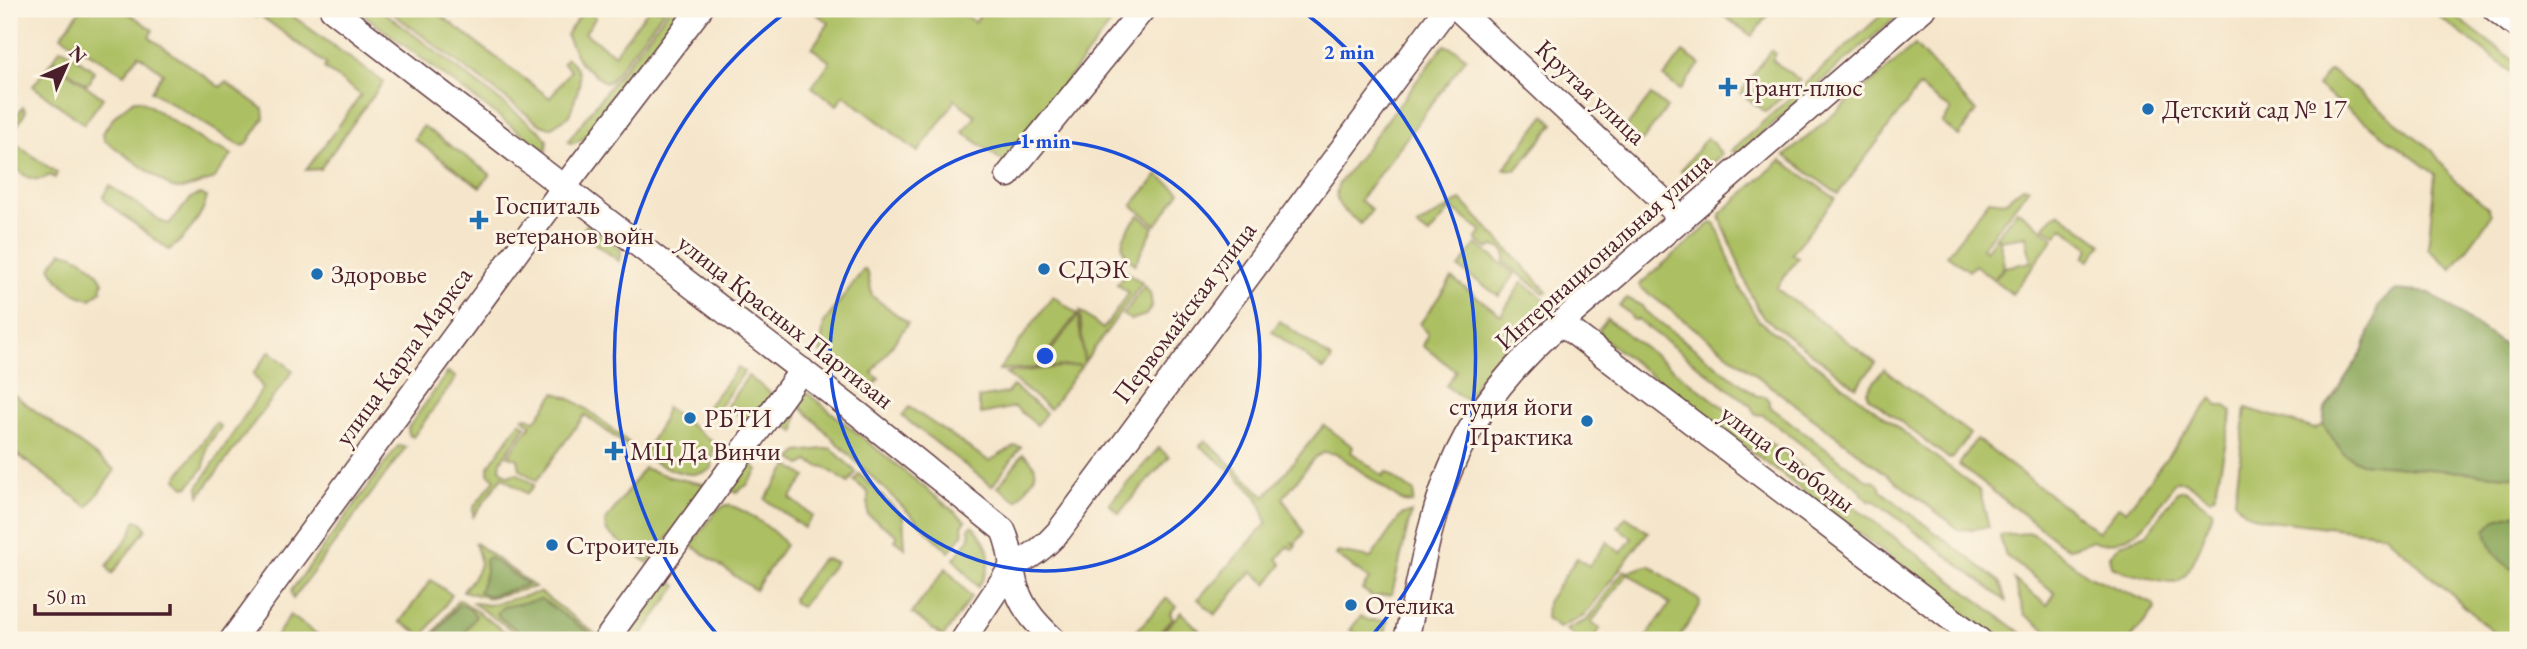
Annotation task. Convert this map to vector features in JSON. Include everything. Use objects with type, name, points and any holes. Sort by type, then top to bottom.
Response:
[{"type":"street","name":"улица Красных Партизан","points":[[332,9],[802,370],[1003,530],[1010,545],[1017,589],[1026,609],[1054,640]]},
{"type":"street","name":"улица Карла Маркса","points":[[232,640],[565,186],[700,9]]},
{"type":"street","points":[[1008,175],[1143,9]]},
{"type":"street","name":"Первомайская улица","points":[[963,640],[1013,565],[1045,547],[1059,531],[1446,9]]},
{"type":"street","name":"Крутая улица","points":[[1458,9],[1683,219]]},
{"type":"street","name":"Интернациональная улица","points":[[1406,640],[1434,519],[1449,471],[1469,431],[1493,393],[1518,363],[1561,323],[1923,9]]},
{"type":"street","points":[[2495,9],[2518,27]]},
{"type":"street","name":"улица Свободы","points":[[1561,323],[1979,640]]},
{"type":"street","points":[[606,640],[802,370]]},
{"type":"green space","points":[[81,9],[123,9],[153,30],[149,37],[220,87],[226,82],[263,109],[264,118],[246,145],[241,146],[151,91],[163,73],[139,55],[124,74],[61,36]]},
{"type":"green space","points":[[244,9],[283,9],[383,82],[320,169],[306,170],[361,95],[324,68],[326,64],[258,14],[256,17]]},
{"type":"green space","points":[[356,9],[380,9],[541,132],[547,140],[546,152]]},
{"type":"green space","points":[[387,9],[432,9],[550,98],[571,70],[563,63],[567,58],[578,71],[580,78],[569,116],[550,128],[541,125]]},
{"type":"green space","points":[[585,9],[596,17],[585,33],[614,54],[649,9],[665,9],[606,83],[581,64],[566,35]]},
{"type":"green space","points":[[669,9],[681,9],[583,139],[571,144],[568,141]]},
{"type":"green space","points":[[810,9],[957,9],[975,22],[985,9],[1102,9],[1115,18],[1004,162],[963,132],[976,116],[954,99],[918,152],[844,95],[837,105],[812,87],[830,62],[812,48],[829,23]]},
{"type":"green space","points":[[1737,9],[1772,9],[1752,36],[1724,16]]},
{"type":"green space","points":[[1888,9],[1905,9],[1739,153],[1731,151]]},
{"type":"green space","points":[[2429,9],[2446,9],[2518,64],[2518,77]]},
{"type":"green space","points":[[1444,45],[1457,50],[1466,58],[1360,200],[1372,210],[1361,224],[1339,204],[1336,192],[1338,185]]},
{"type":"green space","points":[[1915,45],[1976,111],[1959,136],[1942,123],[1951,110],[1919,87],[1838,194],[1785,156]]},
{"type":"green space","points":[[60,49],[64,49],[94,71],[90,82],[86,84],[53,60]]},
{"type":"green space","points":[[1771,50],[1776,54],[1772,60],[1800,80],[1766,112],[1740,93]]},
{"type":"green space","points":[[1683,52],[1700,64],[1680,90],[1664,77]]},
{"type":"green space","points":[[52,61],[103,98],[84,124],[33,86]]},
{"type":"green space","points":[[2329,71],[2432,150],[2453,179],[2488,207],[2491,215],[2488,221],[2452,269],[2428,249],[2435,174],[2317,86]]},
{"type":"green space","points":[[1651,95],[1667,108],[1642,141],[1635,142],[1627,136],[1625,129]]},
{"type":"green space","points":[[135,100],[141,100],[209,145],[232,155],[212,180],[183,189],[172,188],[104,140],[103,133],[113,118]]},
{"type":"green space","points":[[23,107],[26,111],[9,139],[9,125]]},
{"type":"green space","points":[[1545,115],[1554,124],[1516,170],[1504,169]]},
{"type":"green space","points":[[423,126],[490,174],[480,187],[414,139]]},
{"type":"green space","points":[[1707,137],[1722,154],[1697,177],[1688,176],[1681,171]]},
{"type":"green space","points":[[9,139],[57,173],[55,178],[50,175],[34,179],[23,175],[9,163]]},
{"type":"green space","points":[[1781,160],[1835,198],[1792,254],[1798,258],[1776,288],[1876,363],[1856,387],[1762,316],[1720,217],[1720,214]]},
{"type":"green space","points":[[1158,175],[1180,192],[1156,225],[1132,205]]},
{"type":"green space","points":[[110,186],[169,224],[192,197],[200,194],[207,197],[192,226],[169,250],[106,202],[103,196]]},
{"type":"green space","points":[[2024,186],[2029,188],[1982,248],[1986,251],[1995,238],[2000,241],[2004,266],[1995,278],[2005,267],[2031,262],[2026,236],[2000,240],[1996,237],[2017,210],[2054,238],[2012,294],[1975,265],[1969,271],[1947,255],[1989,200],[2005,202]]},
{"type":"green space","points":[[1461,200],[1547,291],[1544,293],[1504,262],[1506,255],[1502,249],[1493,246],[1488,249],[1476,240],[1482,231],[1451,208],[1429,235],[1417,226]]},
{"type":"green space","points":[[2060,213],[2102,244],[2089,261],[2084,257],[2090,248],[2062,227],[2056,235],[2044,227],[2052,217]]},
{"type":"green space","points":[[1139,215],[1154,227],[1135,264],[1128,258],[1122,246],[1129,227]]},
{"type":"green space","points":[[1711,223],[1716,224],[1740,288],[1758,320],[1980,491],[1989,527],[1960,530],[1640,287],[1640,284]]},
{"type":"green space","points":[[587,224],[621,249],[619,261],[583,235]]},
{"type":"green space","points":[[1476,244],[1515,274],[1499,296],[1459,268]]},
{"type":"green space","points":[[62,252],[81,258],[100,276],[103,282],[101,291],[91,299],[72,292],[53,273],[50,267]]},
{"type":"green space","points":[[864,269],[868,273],[872,296],[908,323],[872,373],[879,379],[869,391],[820,353],[824,323]]},
{"type":"green space","points":[[1127,272],[1142,283],[1050,409],[1005,373],[1080,365],[1038,368],[1078,315],[1084,362],[1080,311],[1103,329],[1129,293],[1117,284]]},
{"type":"green space","points":[[1452,278],[1501,315],[1522,282],[1549,303],[1494,361],[1466,400],[1446,386],[1456,371],[1423,346],[1428,335],[1420,324]]},
{"type":"green space","points":[[1144,286],[1150,293],[1152,305],[1146,315],[1131,320],[1123,315]]},
{"type":"green space","points":[[2396,290],[2430,293],[2518,353],[2518,477],[2361,463],[2344,454],[2323,425],[2325,409],[2364,349],[2379,304]]},
{"type":"green space","points":[[1053,296],[1077,314],[1036,368],[999,370]]},
{"type":"green space","points":[[1627,298],[1642,306],[1757,396],[1765,396],[1769,406],[1867,480],[1876,482],[1881,491],[2000,582],[2006,601],[1875,501],[1869,501],[1861,490],[1763,415],[1755,414],[1751,406],[1638,320],[1633,320],[1629,313],[1619,306]]},
{"type":"green space","points":[[1607,319],[2030,640],[2010,640],[2004,635],[1990,633],[1601,337],[1599,329]]},
{"type":"green space","points":[[1280,321],[1332,359],[1324,370],[1272,331]]},
{"type":"green space","points":[[270,351],[293,371],[199,496],[198,487],[263,388],[253,374]]},
{"type":"green space","points":[[738,368],[744,372],[712,417],[704,411]]},
{"type":"green space","points":[[1884,369],[1970,434],[1953,458],[1948,458],[1868,397],[1867,391]]},
{"type":"green space","points":[[448,372],[456,378],[413,437],[409,435],[408,428]]},
{"type":"green space","points":[[748,376],[772,394],[752,422],[727,406]]},
{"type":"green space","points":[[1013,386],[1046,413],[1037,425],[1015,407],[981,414],[978,398],[1007,393]]},
{"type":"green space","points":[[800,387],[966,521],[962,526],[963,534],[949,552],[791,398]]},
{"type":"green space","points":[[9,391],[115,470],[88,507],[15,453],[9,443]]},
{"type":"green space","points":[[555,393],[594,414],[629,443],[628,447],[585,415],[536,481],[520,469],[518,459],[508,456],[531,425],[523,418],[528,417],[535,421]]},
{"type":"green space","points":[[2212,398],[2218,406],[2226,406],[2232,412],[2215,496],[2209,498],[2184,481],[2176,481],[2144,526],[2116,541],[2104,543],[2093,540],[2068,549],[1959,465],[1976,439],[2099,532],[2119,506],[2126,511]]},
{"type":"green space","points":[[786,402],[797,414],[795,432],[780,421],[750,463],[758,470],[747,485],[736,492],[726,485],[729,476],[737,482]]},
{"type":"green space","points":[[666,407],[714,443],[712,468],[688,474],[661,465],[643,455],[661,424]]},
{"type":"green space","points":[[909,407],[989,461],[1015,446],[1021,447],[992,486],[902,416]]},
{"type":"green space","points":[[2246,408],[2315,429],[2323,425],[2344,454],[2361,463],[2518,477],[2518,513],[2497,519],[2507,565],[2518,573],[2518,640],[2502,640],[2384,534],[2261,519],[2243,510],[2235,501]]},
{"type":"green space","points":[[520,422],[526,426],[501,461],[500,469],[508,476],[517,473],[534,485],[527,494],[502,477],[473,517],[473,508],[495,479],[488,474],[488,467]]},
{"type":"green space","points":[[216,423],[221,427],[207,446],[204,467],[189,486],[184,487],[176,479]]},
{"type":"green space","points":[[1324,425],[1353,447],[1351,452],[1383,476],[1386,472],[1414,492],[1413,503],[1403,502],[1337,454],[1325,452],[1315,457],[1283,498],[1304,533],[1295,544],[1291,542],[1296,546],[1293,550],[1288,546],[1277,559],[1282,564],[1267,584],[1252,571],[1215,615],[1198,599],[1267,523],[1258,498],[1234,473],[1200,446],[1205,440],[1265,497]]},
{"type":"green space","points":[[398,446],[406,447],[293,599],[291,591]]},
{"type":"green space","points":[[831,448],[856,472],[848,483],[823,466],[808,461],[801,465],[792,459],[798,452]]},
{"type":"green space","points":[[1159,448],[1169,457],[1119,513],[1109,504]]},
{"type":"green space","points":[[1023,454],[1030,460],[1035,471],[1032,482],[1018,500],[998,487]]},
{"type":"green space","points":[[789,465],[806,477],[790,498],[813,516],[804,528],[765,499]]},
{"type":"green space","points":[[644,468],[703,484],[707,489],[648,563],[607,532],[605,522]]},
{"type":"green space","points":[[859,474],[903,516],[905,548],[895,540],[898,536],[868,515],[868,492],[854,481]]},
{"type":"green space","points":[[2184,490],[2213,511],[2199,549],[2184,577],[2178,581],[2165,581],[2112,567],[2110,555],[2121,544],[2147,534],[2177,492]]},
{"type":"green space","points":[[726,505],[758,520],[785,545],[755,590],[691,545],[717,510]]},
{"type":"green space","points":[[1411,513],[1392,594],[1373,597],[1362,589],[1369,579],[1336,555],[1338,552],[1371,558],[1400,517]]},
{"type":"green space","points":[[2518,513],[2518,573],[2496,556],[2486,530],[2497,519]]},
{"type":"green space","points":[[1626,517],[1648,532],[1584,616],[1559,628],[1546,619],[1547,602],[1577,558],[1589,566],[1607,542],[1621,553],[1632,538],[1618,527]]},
{"type":"green space","points":[[136,520],[143,523],[146,529],[112,574],[107,566],[130,535]]},
{"type":"green space","points":[[972,525],[984,540],[989,554],[987,570],[978,587],[954,559],[970,538],[969,528]]},
{"type":"green space","points":[[2032,533],[2087,575],[2153,604],[2155,609],[2130,640],[2059,640],[2024,614],[2014,580],[2047,605],[2055,593],[2006,556],[2000,537]]},
{"type":"green space","points":[[474,542],[535,587],[488,598],[463,591],[479,568],[478,550]]},
{"type":"green space","points":[[489,557],[527,585],[489,596],[479,592],[486,572],[485,560]]},
{"type":"green space","points":[[821,560],[836,562],[801,607],[794,603],[793,598]]},
{"type":"green space","points":[[1649,565],[1700,601],[1678,640],[1644,640],[1670,604],[1628,573],[1591,623],[1600,629],[1592,640],[1580,640],[1566,630],[1587,620],[1624,570],[1628,572]]},
{"type":"green space","points":[[946,568],[971,597],[943,637],[912,613]]},
{"type":"green space","points":[[666,577],[677,586],[638,640],[633,640],[624,634]]},
{"type":"green space","points":[[431,580],[452,595],[425,634],[421,634],[400,622]]},
{"type":"green space","points":[[540,592],[601,638],[526,640],[471,602],[488,605]]},
{"type":"green space","points":[[1167,598],[1176,606],[1170,614],[1173,618],[1152,640],[1128,640]]},
{"type":"green space","points":[[541,599],[591,634],[593,640],[532,640],[497,613],[503,607]]},
{"type":"green space","points":[[458,600],[517,640],[433,640],[431,637]]},
{"type":"green space","points":[[459,604],[469,608],[476,616],[460,640],[437,640],[435,636],[438,631]]},
{"type":"green space","points":[[1181,612],[1200,631],[1192,640],[1155,640]]},
{"type":"green space","points":[[290,615],[325,640],[274,640]]},
{"type":"green space","points":[[1361,616],[1368,620],[1388,621],[1384,640],[1352,640],[1356,634],[1350,630]]},
{"type":"place","name":"Грант-плюс","points":[[1728,87]]},
{"type":"place","name":"Детский сад № 17","points":[[2148,109]]},
{"type":"place","name":"Госпиталь ветеранов войн","points":[[479,220]]},
{"type":"place","name":"СДЭК","points":[[1044,269]]},
{"type":"place","name":"Здоровье","points":[[317,274]]},
{"type":"place","name":"РБТИ","points":[[690,418]]},
{"type":"place","name":"студия йоги Практика","points":[[1587,421]]},
{"type":"place","name":"МЦ Да Винчи","points":[[614,451]]},
{"type":"place","name":"Строитель","points":[[552,545]]},
{"type":"place","name":"Отелика","points":[[1351,605]]}]
